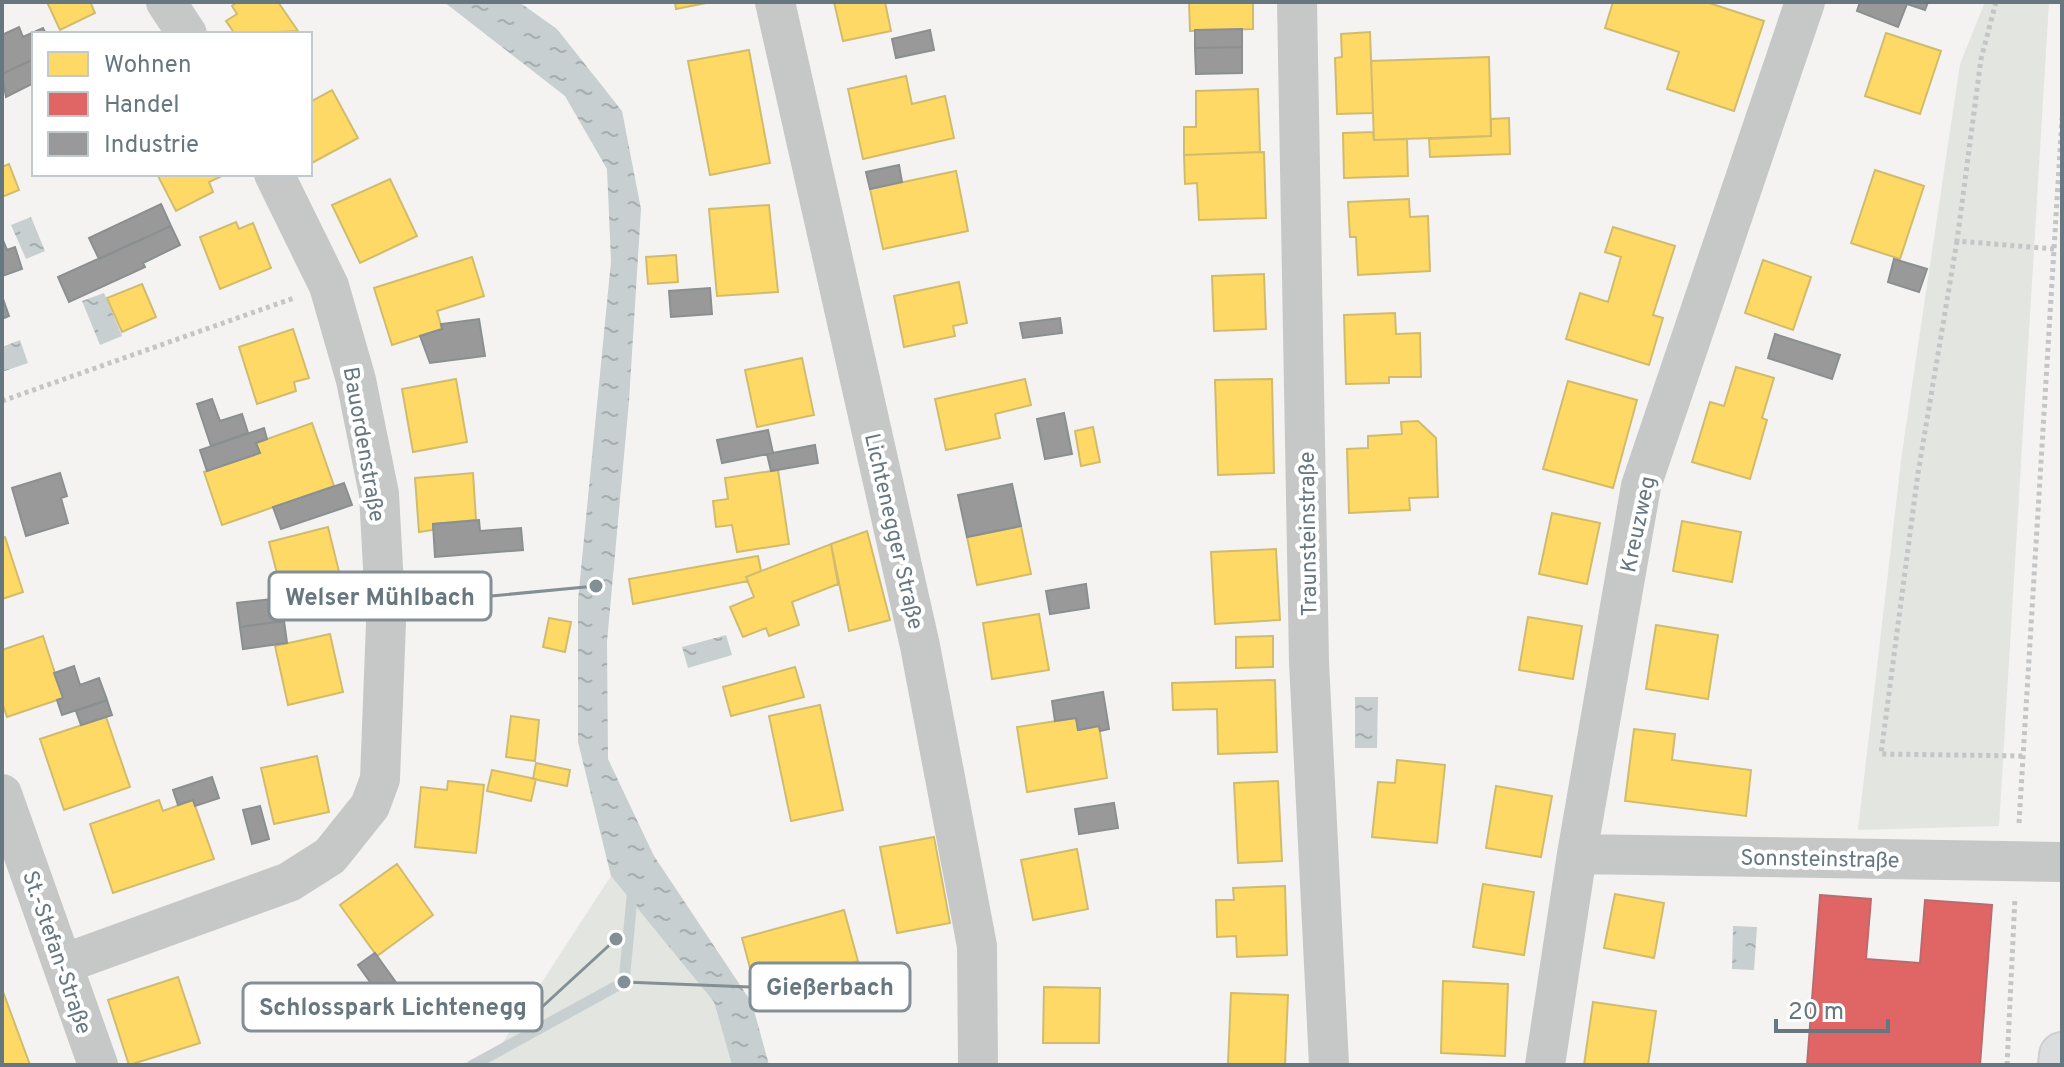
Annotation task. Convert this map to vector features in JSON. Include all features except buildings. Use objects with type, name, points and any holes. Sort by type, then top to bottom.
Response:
[{"type":"main road","points":[[2061,1065],[2062,1055]]},
{"type":"street","points":[[166,2],[186,32]]},
{"type":"street","name":"Lichtenegger Straße","points":[[775,2],[920,646],[977,946],[978,1065]]},
{"type":"street","name":"Traunsteinstraße","points":[[1297,2],[1309,662],[1329,1065]]},
{"type":"street","name":"Kreuzweg","points":[[1545,1065],[1577,854],[1641,486],[1805,2]]},
{"type":"street","name":"Bauordenstraße","points":[[63,964],[289,882],[330,856],[370,806],[380,779],[386,623],[379,494],[356,380],[329,286],[275,176]]},
{"type":"street","name":"St.-Stefan-Straße","points":[[2,794],[98,1065]]},
{"type":"street","name":"Sonnsteinstraße","points":[[1577,854],[2062,862]]},
{"type":"path","points":[[1996,2],[1981,59],[1957,241],[1918,473],[1881,754],[2023,756]]},
{"type":"path","points":[[2007,1065],[2062,118]]},
{"type":"path","points":[[1957,241],[2054,249]]},
{"type":"path","points":[[2,401],[329,286]]},
{"type":"shaded area","points":[[1985,2],[2049,2],[1999,826],[1858,830],[1902,453],[1960,64]]},
{"type":"shaded area","points":[[611,876],[714,1002],[732,1065],[459,1065],[499,1048]]},
{"type":"water","points":[[444,2],[519,2],[557,29],[622,111],[641,209],[629,401],[607,642],[608,759],[654,856],[752,1003],[769,1065],[732,1065],[714,1002],[611,876],[578,742],[578,600],[611,261],[607,169],[565,96]]},
{"type":"water","points":[[31,217],[45,251],[26,259],[11,225]]},
{"type":"water","points":[[104,293],[122,336],[100,345],[82,301]]},
{"type":"water","points":[[20,340],[28,363],[2,372],[2,347]]},
{"type":"water","points":[[726,635],[732,655],[688,668],[682,647]]},
{"type":"water","points":[[1355,697],[1378,697],[1377,748],[1355,748]]},
{"type":"water","points":[[1733,926],[1757,927],[1754,970],[1732,969]]},
{"type":"waterway","points":[[473,1065],[624,982],[633,887]]},
{"type":"place","name":"Welser Mühlbach","points":[[596,586]]},
{"type":"place","name":"Schlosspark Lichtenegg","points":[[616,939]]},
{"type":"place","name":"Gießerbach","points":[[624,982]]}]
